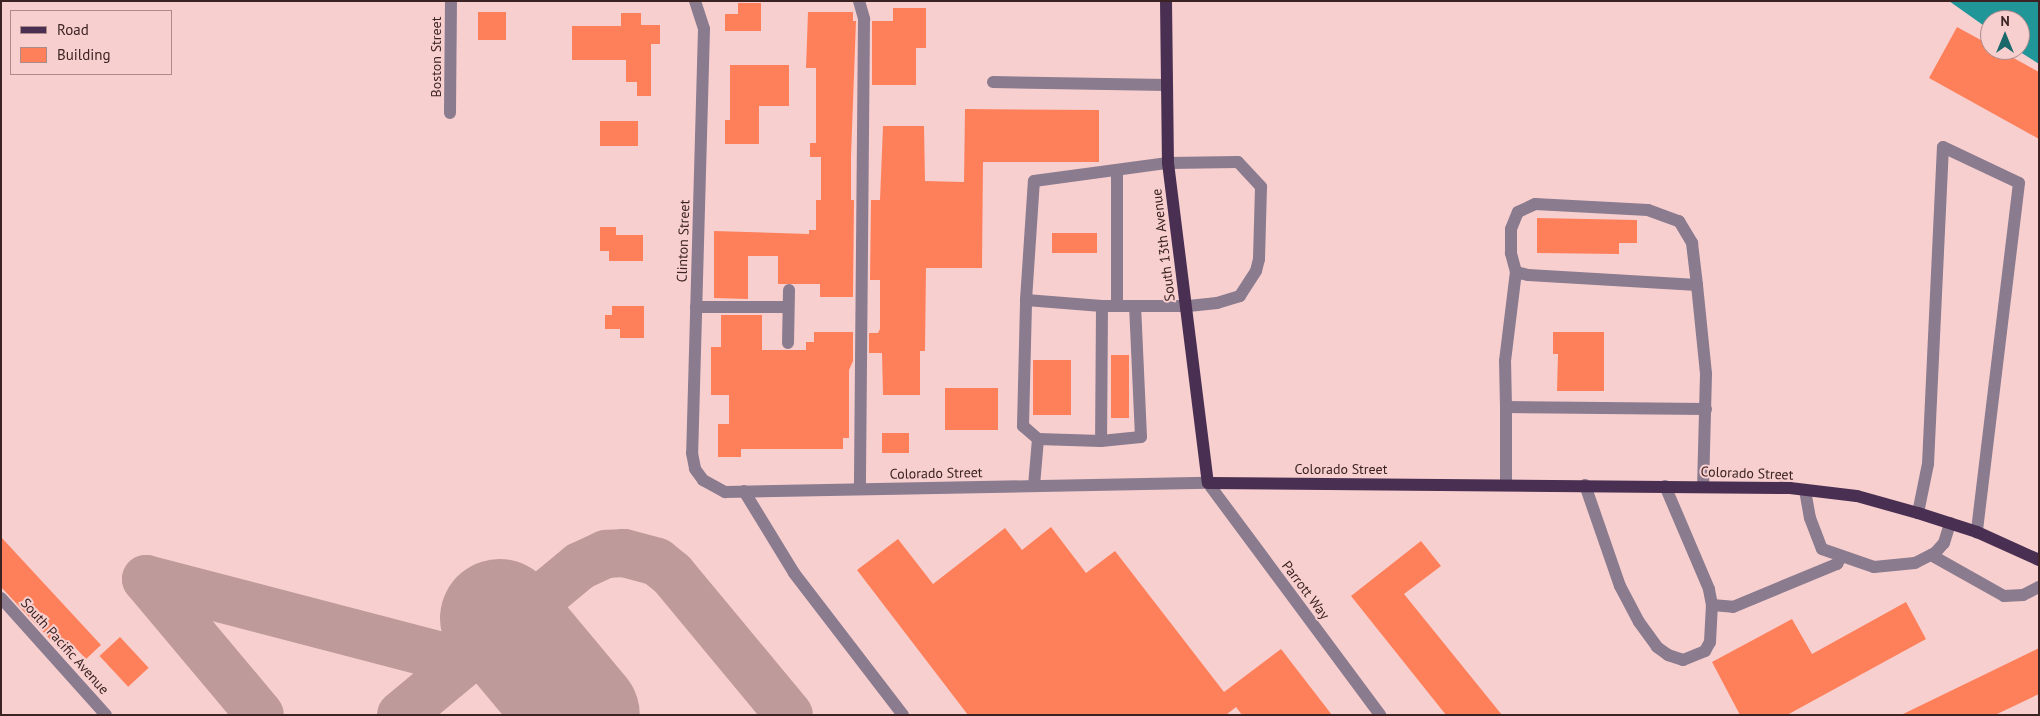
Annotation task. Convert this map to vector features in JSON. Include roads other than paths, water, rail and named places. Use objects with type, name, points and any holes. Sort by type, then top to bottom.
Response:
[{"type":"main road","name":"South 13th Avenue","points":[[1166,1],[1168,163],[1208,483]]},
{"type":"main road","name":"Colorado Street","points":[[1208,483],[1703,486],[1805,490],[1857,496],[1918,513],[1977,532],[2039,560]]},
{"type":"street","name":"Boston Street","points":[[450,113],[451,1]]},
{"type":"street","name":"Clinton Street","points":[[695,1],[704,29],[692,453],[695,469],[703,480]]},
{"type":"street","points":[[859,1],[864,19],[860,489]]},
{"type":"street","points":[[993,82],[1167,85]]},
{"type":"street","points":[[1918,513],[1928,464],[1943,147],[2019,183],[1977,532]]},
{"type":"street","points":[[1026,300],[1102,306],[1117,306],[1135,306],[1186,306],[1217,303],[1240,296],[1256,270],[1259,259],[1261,188],[1238,162],[1168,163],[1034,181],[1026,300],[1023,426],[1038,439],[1101,441],[1140,437],[1135,306]]},
{"type":"street","points":[[1117,170],[1117,306]]},
{"type":"street","points":[[1506,485],[1505,361],[1516,272],[1511,245],[1511,229],[1518,212],[1535,204],[1648,210],[1679,221],[1692,243],[1706,374],[1703,486]]},
{"type":"street","points":[[1516,272],[1528,275],[1697,285]]},
{"type":"street","points":[[788,343],[789,290]]},
{"type":"street","points":[[696,307],[788,306]]},
{"type":"street","points":[[1101,441],[1102,306]]},
{"type":"street","points":[[1506,407],[1706,409]]},
{"type":"street","points":[[1034,486],[1038,439]]},
{"type":"street","name":"Colorado Street","points":[[703,480],[725,492],[1208,483]]},
{"type":"street","name":"Parrott Way","points":[[1208,483],[1379,714]]},
{"type":"street","points":[[1585,485],[1620,586],[1639,622],[1657,646],[1668,655],[1682,660],[1705,651],[1710,642],[1712,605],[1709,589],[1665,486]]},
{"type":"street","points":[[1805,490],[1810,518],[1822,549],[1840,558],[1874,567],[1915,563],[1931,555],[1944,543],[1950,523]]},
{"type":"street","points":[[744,491],[794,573],[903,715]]},
{"type":"street","points":[[1931,555],[2004,596],[2023,595],[2039,587]]},
{"type":"street","points":[[1712,605],[1733,607],[1837,564],[1840,558]]},
{"type":"street","name":"South Pacific Avenue","points":[[1,598],[106,715]]},
{"type":"water","points":[[1949,1],[2039,1],[2039,64],[2030,58],[2030,10],[1980,10],[1980,23]]}]
